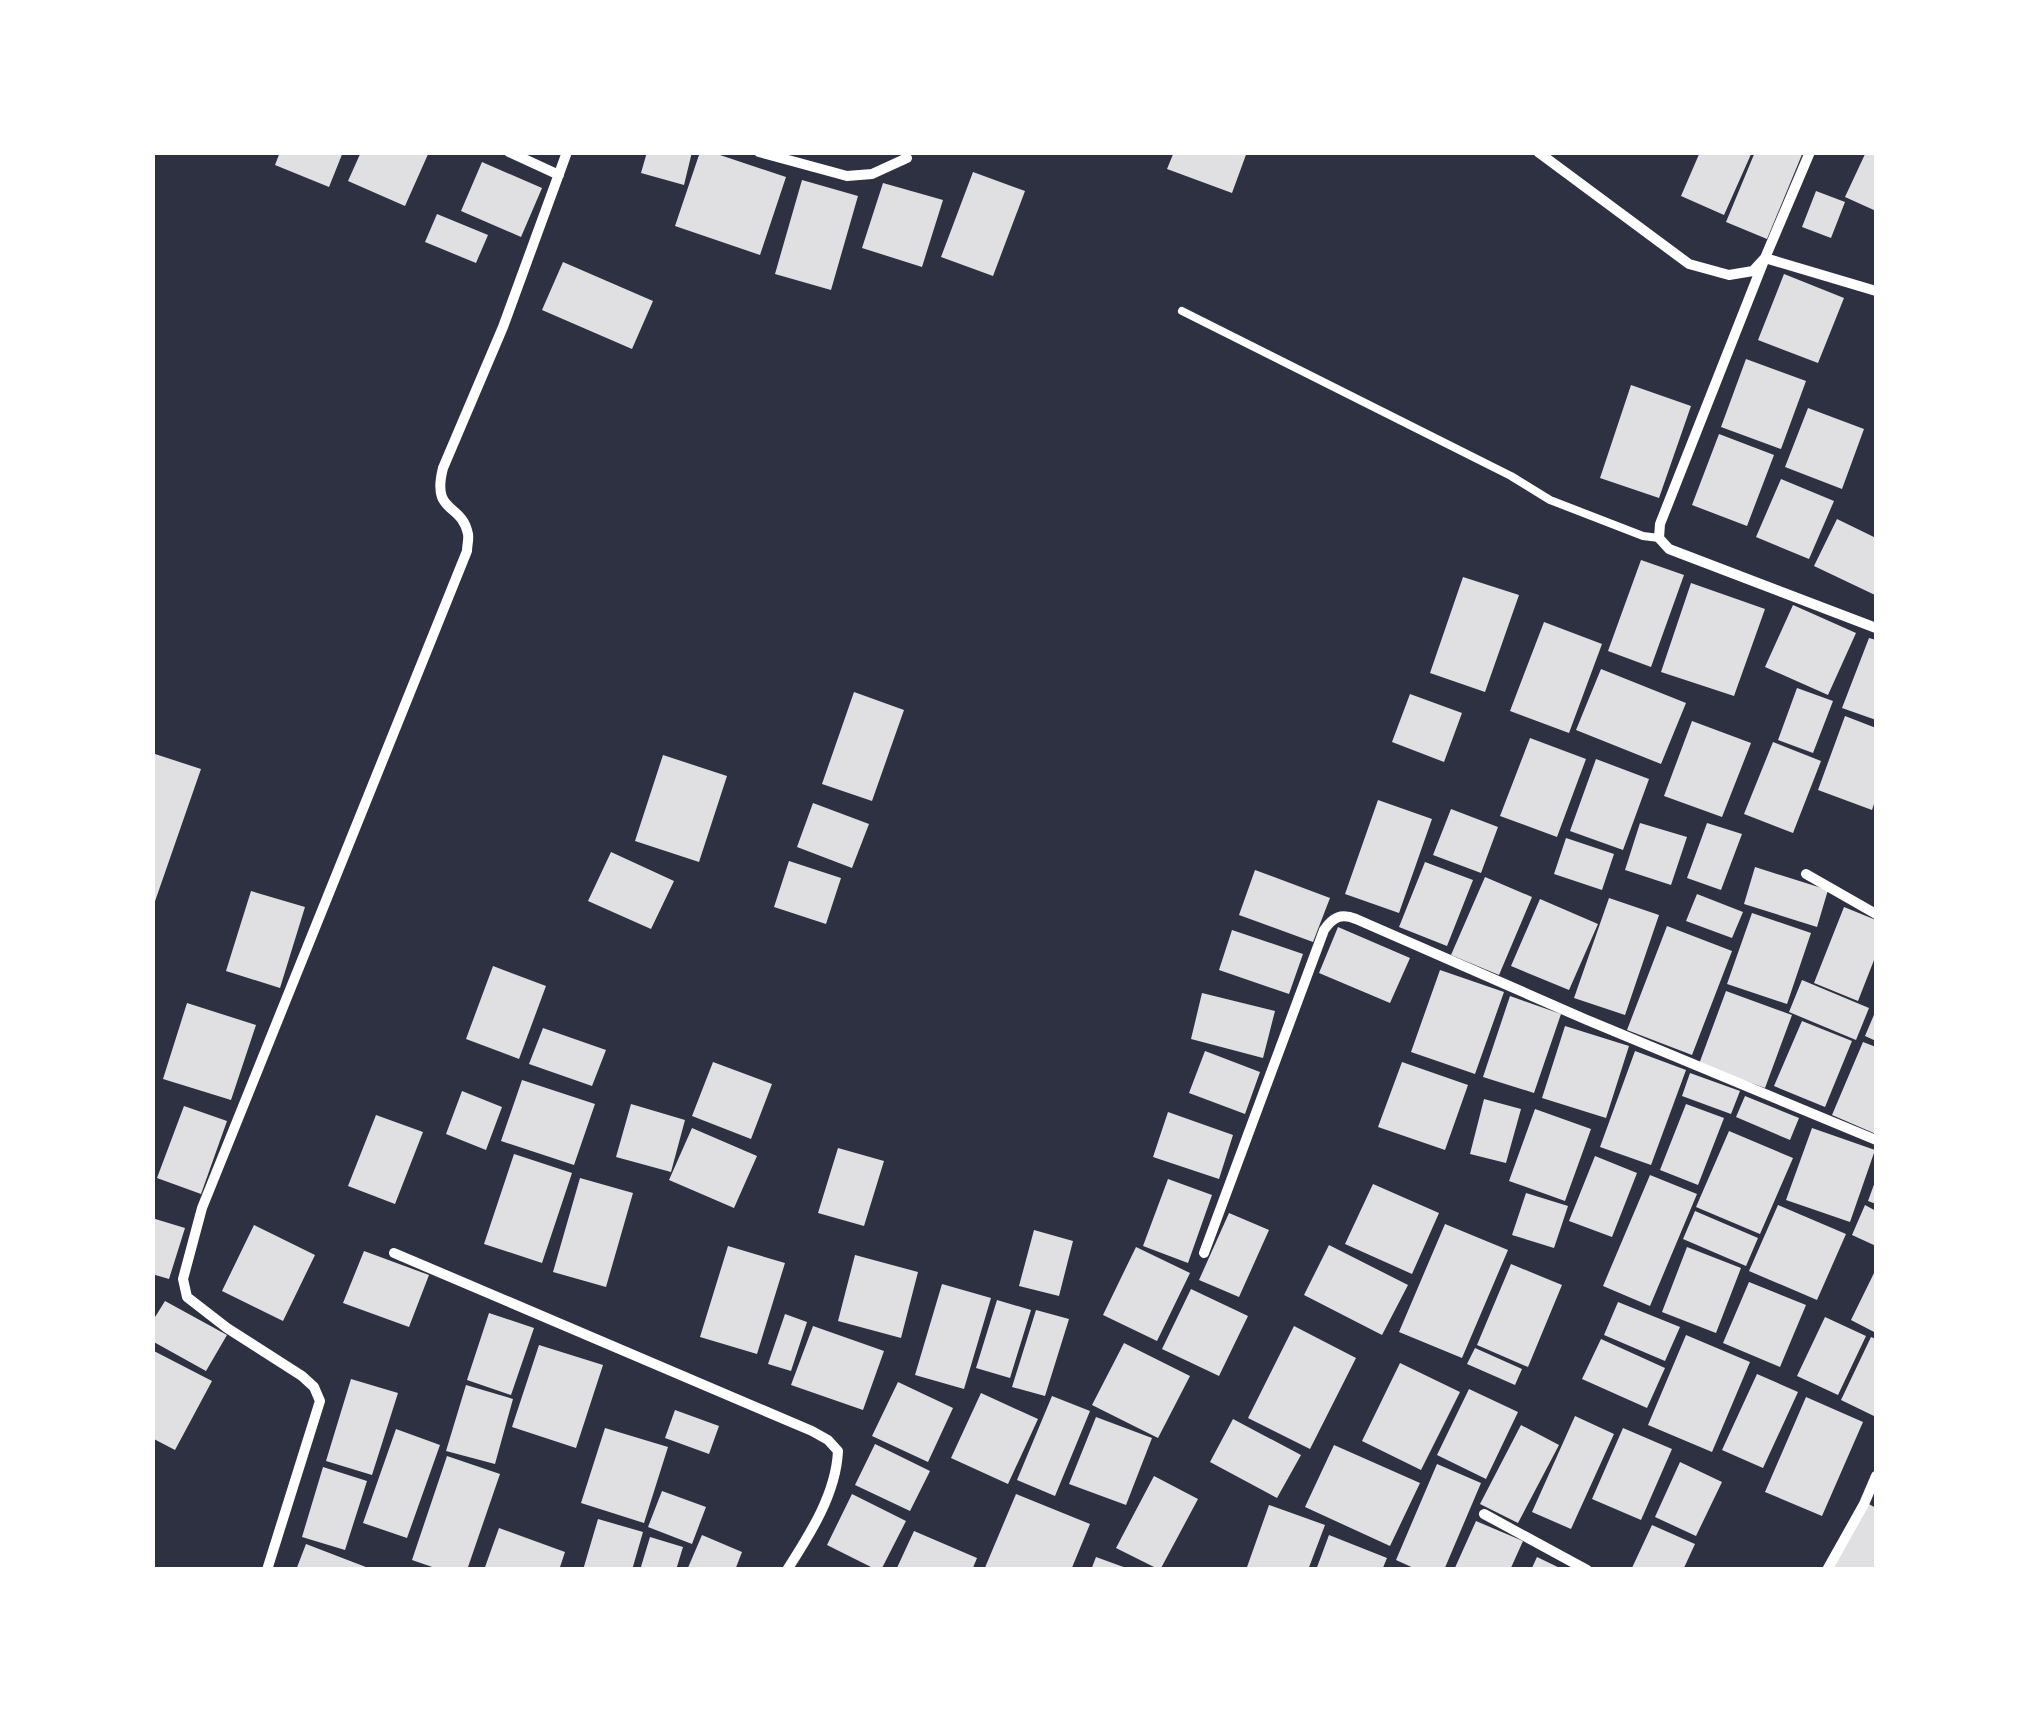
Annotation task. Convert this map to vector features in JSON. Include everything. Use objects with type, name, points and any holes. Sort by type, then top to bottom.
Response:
[{"type":"street","points":[[509,152],[559,175]]},
{"type":"street","points":[[267,1570],[320,1401],[314,1387],[302,1376],[187,1297],[183,1279],[202,1208],[467,551],[468,532],[459,516],[444,504],[438,486],[503,327],[567,152]]},
{"type":"street","points":[[759,152],[847,176],[872,174],[906,158]]},
{"type":"street","points":[[1538,152],[1690,264],[1729,275],[1753,271],[1765,258]]},
{"type":"street","points":[[1810,152],[1660,524],[1659,538],[1669,548],[1876,628]]},
{"type":"street","points":[[1765,258],[1876,291]]},
{"type":"street","points":[[1806,874],[1876,914]]},
{"type":"street","points":[[1204,1253],[1324,930],[1341,916],[1356,919],[1876,1140]]},
{"type":"street","points":[[394,1253],[828,1440],[838,1452],[837,1470],[813,1530],[788,1570]]},
{"type":"street","points":[[1828,1570],[1876,1476]]},
{"type":"street","points":[[1484,1514],[1587,1570]]},
{"type":"lane","points":[[1182,310],[1512,476],[1550,500],[1643,536],[1659,538]]},
{"type":"building","points":[[280,152],[343,152],[329,187],[275,165]]},
{"type":"building","points":[[361,152],[429,152],[405,206],[348,181]]},
{"type":"building","points":[[647,152],[692,152],[684,185],[641,173]]},
{"type":"building","points":[[700,152],[711,152],[786,177],[760,255],[675,226]]},
{"type":"building","points":[[1174,152],[1247,152],[1232,193],[1167,169]]},
{"type":"building","points":[[1700,152],[1752,152],[1724,215],[1681,196]]},
{"type":"building","points":[[1755,152],[1803,152],[1767,239],[1726,222]]},
{"type":"building","points":[[1866,152],[1876,152],[1876,211],[1845,197]]},
{"type":"building","points":[[482,162],[542,188],[521,237],[461,211]]},
{"type":"building","points":[[973,172],[1025,191],[993,276],[941,257]]},
{"type":"building","points":[[802,180],[858,196],[831,290],[775,274]]},
{"type":"building","points":[[883,183],[943,200],[922,267],[862,248]]},
{"type":"building","points":[[1816,191],[1845,202],[1831,238],[1802,227]]},
{"type":"building","points":[[437,214],[488,235],[476,263],[425,242]]},
{"type":"building","points":[[563,262],[653,301],[632,349],[542,310]]},
{"type":"building","points":[[1784,274],[1844,298],[1818,363],[1758,340]]},
{"type":"building","points":[[1746,359],[1806,381],[1781,449],[1721,427]]},
{"type":"building","points":[[1631,385],[1691,406],[1659,498],[1600,478]]},
{"type":"building","points":[[1808,408],[1864,429],[1842,489],[1785,467]]},
{"type":"building","points":[[1719,434],[1774,455],[1747,526],[1692,505]]},
{"type":"building","points":[[1781,479],[1834,501],[1809,559],[1756,537]]},
{"type":"building","points":[[1837,519],[1876,538],[1875,595],[1814,566]]},
{"type":"building","points":[[1641,560],[1684,575],[1651,667],[1608,651]]},
{"type":"building","points":[[1463,577],[1519,595],[1485,692],[1430,673]]},
{"type":"building","points":[[1691,583],[1765,609],[1734,696],[1661,672]]},
{"type":"building","points":[[1793,605],[1856,633],[1828,695],[1765,667]]},
{"type":"building","points":[[1544,622],[1602,644],[1569,733],[1510,711]]},
{"type":"building","points":[[1869,638],[1876,640],[1876,720],[1842,708]]},
{"type":"building","points":[[1601,669],[1686,703],[1661,764],[1576,730]]},
{"type":"building","points":[[1797,688],[1833,701],[1813,753],[1778,740]]},
{"type":"building","points":[[854,692],[904,710],[872,801],[822,784]]},
{"type":"building","points":[[1410,694],[1462,713],[1444,762],[1392,742]]},
{"type":"building","points":[[1845,716],[1876,728],[1876,798],[1872,810],[1818,790]]},
{"type":"building","points":[[1692,721],[1751,743],[1722,817],[1664,796]]},
{"type":"building","points":[[1530,738],[1586,759],[1557,837],[1500,816]]},
{"type":"building","points":[[1773,742],[1821,761],[1793,833],[1744,814]]},
{"type":"building","points":[[152,753],[201,769],[153,907],[152,907]]},
{"type":"building","points":[[663,755],[727,776],[699,862],[635,841]]},
{"type":"building","points":[[1596,759],[1649,779],[1623,850],[1570,831]]},
{"type":"building","points":[[1378,800],[1432,819],[1399,913],[1345,894]]},
{"type":"building","points":[[813,803],[869,824],[852,868],[797,847]]},
{"type":"building","points":[[1451,809],[1498,827],[1481,873],[1433,855]]},
{"type":"building","points":[[1640,823],[1687,837],[1671,885],[1625,870]]},
{"type":"building","points":[[1707,823],[1742,834],[1721,890],[1687,878]]},
{"type":"building","points":[[1566,838],[1614,854],[1602,890],[1554,874]]},
{"type":"building","points":[[611,852],[674,881],[651,929],[588,901]]},
{"type":"building","points":[[789,861],[841,878],[826,924],[774,907]]},
{"type":"building","points":[[1425,862],[1473,880],[1447,946],[1399,927]]},
{"type":"building","points":[[1755,867],[1828,890],[1817,927],[1744,904]]},
{"type":"building","points":[[1255,870],[1330,898],[1313,942],[1239,915]]},
{"type":"building","points":[[1485,877],[1532,897],[1499,975],[1451,955]]},
{"type":"building","points":[[251,891],[305,907],[280,988],[226,971]]},
{"type":"building","points":[[1697,894],[1743,912],[1732,938],[1686,921]]},
{"type":"building","points":[[1609,898],[1659,915],[1625,1015],[1574,998]]},
{"type":"building","points":[[1540,899],[1598,924],[1569,990],[1511,966]]},
{"type":"building","points":[[1844,907],[1876,920],[1876,955],[1858,1001],[1814,983]]},
{"type":"building","points":[[1752,913],[1811,933],[1787,1004],[1727,984]]},
{"type":"building","points":[[1667,926],[1732,951],[1692,1055],[1627,1030]]},
{"type":"building","points":[[1338,927],[1410,958],[1390,1003],[1319,973]]},
{"type":"building","points":[[1232,930],[1303,954],[1289,994],[1219,970]]},
{"type":"building","points":[[493,966],[546,986],[519,1059],[466,1039]]},
{"type":"building","points":[[1440,970],[1504,992],[1475,1074],[1411,1052]]},
{"type":"building","points":[[1802,980],[1869,1008],[1856,1040],[1789,1012]]},
{"type":"building","points":[[1726,991],[1792,1015],[1765,1088],[1699,1064]]},
{"type":"building","points":[[1202,993],[1275,1011],[1263,1058],[1191,1039]]},
{"type":"building","points":[[1510,996],[1561,1014],[1534,1093],[1483,1077]]},
{"type":"building","points":[[187,1003],[256,1025],[231,1100],[163,1079]]},
{"type":"building","points":[[1876,1010],[1876,1041],[1865,1036]]},
{"type":"building","points":[[1802,1021],[1852,1041],[1825,1107],[1774,1086]]},
{"type":"building","points":[[1565,1026],[1629,1046],[1606,1118],[1542,1098]]},
{"type":"building","points":[[543,1028],[606,1050],[592,1086],[529,1064]]},
{"type":"building","points":[[1863,1042],[1876,1047],[1876,1134],[1832,1115]]},
{"type":"building","points":[[1205,1051],[1260,1072],[1245,1114],[1189,1093]]},
{"type":"building","points":[[1635,1051],[1686,1070],[1651,1165],[1600,1147]]},
{"type":"building","points":[[713,1062],[772,1084],[751,1139],[692,1116]]},
{"type":"building","points":[[1402,1062],[1468,1085],[1445,1150],[1378,1127]]},
{"type":"building","points":[[1690,1073],[1740,1091],[1731,1114],[1682,1096]]},
{"type":"building","points":[[522,1080],[595,1104],[574,1165],[501,1141]]},
{"type":"building","points":[[462,1091],[502,1107],[486,1150],[446,1134]]},
{"type":"building","points":[[1745,1096],[1799,1118],[1790,1140],[1736,1117]]},
{"type":"building","points":[[1484,1099],[1521,1109],[1506,1163],[1470,1154]]},
{"type":"building","points":[[631,1104],[685,1120],[671,1172],[616,1157]]},
{"type":"building","points":[[1686,1104],[1724,1118],[1698,1185],[1660,1170]]},
{"type":"building","points":[[184,1106],[227,1121],[201,1194],[157,1178]]},
{"type":"building","points":[[1535,1109],[1591,1129],[1565,1201],[1509,1181]]},
{"type":"building","points":[[1168,1112],[1233,1135],[1219,1179],[1153,1157]]},
{"type":"building","points":[[376,1115],[423,1132],[395,1204],[348,1186]]},
{"type":"building","points":[[692,1128],[757,1156],[734,1208],[669,1180]]},
{"type":"building","points":[[1812,1128],[1875,1150],[1850,1222],[1786,1200]]},
{"type":"building","points":[[1729,1131],[1793,1158],[1760,1234],[1696,1207]]},
{"type":"building","points":[[838,1148],[884,1161],[864,1226],[818,1213]]},
{"type":"building","points":[[514,1154],[572,1173],[542,1263],[484,1244]]},
{"type":"building","points":[[1595,1156],[1637,1173],[1612,1237],[1569,1221]]},
{"type":"building","points":[[1650,1175],[1697,1194],[1650,1306],[1603,1286]]},
{"type":"building","points":[[580,1178],[633,1193],[606,1287],[553,1272]]},
{"type":"building","points":[[1168,1179],[1212,1195],[1188,1263],[1143,1246]]},
{"type":"building","points":[[1876,1179],[1876,1204],[1868,1201]]},
{"type":"building","points":[[1373,1184],[1439,1213],[1412,1274],[1345,1244]]},
{"type":"building","points":[[1526,1193],[1568,1206],[1554,1248],[1512,1235]]},
{"type":"building","points":[[1778,1205],[1846,1234],[1817,1300],[1749,1271]]},
{"type":"building","points":[[1865,1205],[1876,1211],[1876,1246],[1852,1235]]},
{"type":"building","points":[[1695,1211],[1758,1238],[1746,1266],[1683,1239]]},
{"type":"building","points":[[1229,1213],[1269,1230],[1239,1297],[1199,1280]]},
{"type":"building","points":[[152,1218],[185,1228],[169,1279],[152,1274]]},
{"type":"building","points":[[1445,1224],[1508,1250],[1462,1358],[1399,1332]]},
{"type":"building","points":[[254,1225],[315,1255],[283,1321],[222,1291]]},
{"type":"building","points":[[1034,1230],[1073,1241],[1059,1296],[1019,1286]]},
{"type":"building","points":[[1329,1245],[1408,1285],[1382,1335],[1304,1295]]},
{"type":"building","points":[[728,1246],[785,1263],[757,1354],[700,1337]]},
{"type":"building","points":[[1136,1247],[1190,1273],[1157,1341],[1103,1315]]},
{"type":"building","points":[[1687,1247],[1741,1268],[1716,1333],[1662,1312]]},
{"type":"building","points":[[364,1251],[429,1275],[409,1327],[343,1303]]},
{"type":"building","points":[[855,1255],[918,1272],[901,1338],[838,1321]]},
{"type":"building","points":[[1511,1264],[1562,1285],[1528,1367],[1477,1345]]},
{"type":"building","points":[[1876,1269],[1876,1333],[1851,1320]]},
{"type":"building","points":[[1749,1282],[1806,1305],[1780,1367],[1723,1343]]},
{"type":"building","points":[[942,1284],[991,1298],[964,1389],[915,1375]]},
{"type":"building","points":[[1191,1289],[1248,1316],[1219,1376],[1162,1349]]},
{"type":"building","points":[[997,1300],[1031,1310],[1010,1378],[976,1368]]},
{"type":"building","points":[[165,1301],[227,1335],[206,1371],[152,1341],[152,1322]]},
{"type":"building","points":[[1618,1302],[1680,1327],[1665,1361],[1604,1335]]},
{"type":"building","points":[[1036,1310],[1069,1319],[1045,1396],[1012,1387]]},
{"type":"building","points":[[489,1313],[534,1328],[511,1395],[467,1380]]},
{"type":"building","points":[[785,1314],[807,1322],[791,1371],[768,1364]]},
{"type":"building","points":[[1825,1317],[1866,1336],[1838,1395],[1797,1376]]},
{"type":"building","points":[[813,1326],[884,1351],[863,1410],[791,1385]]},
{"type":"building","points":[[1294,1326],[1356,1358],[1310,1449],[1248,1418]]},
{"type":"building","points":[[1686,1335],[1750,1362],[1712,1452],[1648,1425]]},
{"type":"building","points":[[1871,1337],[1876,1339],[1876,1417],[1841,1400]]},
{"type":"building","points":[[1601,1339],[1665,1368],[1647,1408],[1582,1379]]},
{"type":"building","points":[[1124,1343],[1190,1376],[1158,1438],[1092,1405]]},
{"type":"building","points":[[539,1345],[603,1365],[576,1448],[512,1427]]},
{"type":"building","points":[[1475,1348],[1522,1369],[1515,1385],[1467,1364]]},
{"type":"building","points":[[152,1350],[212,1381],[175,1450],[152,1438]]},
{"type":"building","points":[[1400,1363],[1460,1392],[1421,1470],[1362,1441]]},
{"type":"building","points":[[1757,1374],[1798,1392],[1763,1468],[1722,1450]]},
{"type":"building","points":[[351,1379],[398,1393],[372,1475],[326,1461]]},
{"type":"building","points":[[898,1382],[953,1408],[928,1462],[872,1436]]},
{"type":"building","points":[[466,1385],[513,1399],[495,1464],[446,1451]]},
{"type":"building","points":[[1469,1389],[1518,1412],[1486,1479],[1437,1455]]},
{"type":"building","points":[[981,1393],[1038,1419],[1008,1484],[951,1458]]},
{"type":"building","points":[[1052,1396],[1090,1411],[1055,1496],[1017,1480]]},
{"type":"building","points":[[1806,1397],[1863,1422],[1822,1516],[1765,1492]]},
{"type":"building","points":[[675,1410],[719,1426],[709,1454],[665,1438]]},
{"type":"building","points":[[1575,1416],[1614,1434],[1571,1529],[1532,1512]]},
{"type":"building","points":[[1096,1417],[1152,1438],[1126,1505],[1069,1484]]},
{"type":"building","points":[[1233,1419],[1301,1455],[1277,1498],[1210,1462]]},
{"type":"building","points":[[1521,1425],[1559,1445],[1518,1523],[1480,1504]]},
{"type":"building","points":[[605,1428],[668,1447],[644,1523],[581,1503]]},
{"type":"building","points":[[1623,1428],[1672,1449],[1641,1520],[1592,1499]]},
{"type":"building","points":[[396,1429],[440,1445],[407,1538],[363,1523]]},
{"type":"building","points":[[875,1444],[930,1471],[910,1511],[855,1485]]},
{"type":"building","points":[[1334,1445],[1420,1483],[1390,1546],[1305,1507]]},
{"type":"building","points":[[447,1456],[500,1474],[467,1570],[441,1570],[412,1560]]},
{"type":"building","points":[[1680,1462],[1722,1482],[1696,1536],[1655,1517]]},
{"type":"building","points":[[1437,1464],[1481,1483],[1444,1570],[1418,1570],[1396,1560]]},
{"type":"building","points":[[323,1467],[367,1481],[345,1550],[302,1537]]},
{"type":"building","points":[[1154,1476],[1198,1499],[1160,1570],[1116,1548]]},
{"type":"building","points":[[662,1491],[706,1507],[692,1544],[648,1527]]},
{"type":"building","points":[[852,1494],[906,1521],[881,1570],[827,1545]]},
{"type":"building","points":[[1016,1494],[1090,1524],[1071,1570],[984,1570]]},
{"type":"building","points":[[1867,1503],[1876,1508],[1876,1570],[1831,1570]]},
{"type":"building","points":[[1269,1505],[1325,1525],[1308,1570],[1246,1570]]},
{"type":"building","points":[[598,1519],[643,1532],[632,1570],[583,1570]]},
{"type":"building","points":[[1476,1521],[1523,1541],[1510,1570],[1454,1570]]},
{"type":"building","points":[[1652,1525],[1695,1544],[1683,1570],[1631,1570]]},
{"type":"building","points":[[499,1528],[565,1552],[559,1570],[484,1570]]},
{"type":"building","points":[[914,1531],[977,1558],[972,1570],[896,1570]]},
{"type":"building","points":[[702,1535],[742,1552],[735,1570],[687,1570]]},
{"type":"building","points":[[1329,1535],[1387,1558],[1382,1570],[1316,1570]]},
{"type":"building","points":[[650,1537],[683,1547],[676,1570],[640,1570]]},
{"type":"building","points":[[306,1544],[371,1569],[371,1570],[296,1570]]},
{"type":"building","points":[[1096,1557],[1129,1569],[1129,1570],[1091,1570]]},
{"type":"building","points":[[1537,1557],[1564,1570],[1531,1570]]}]
